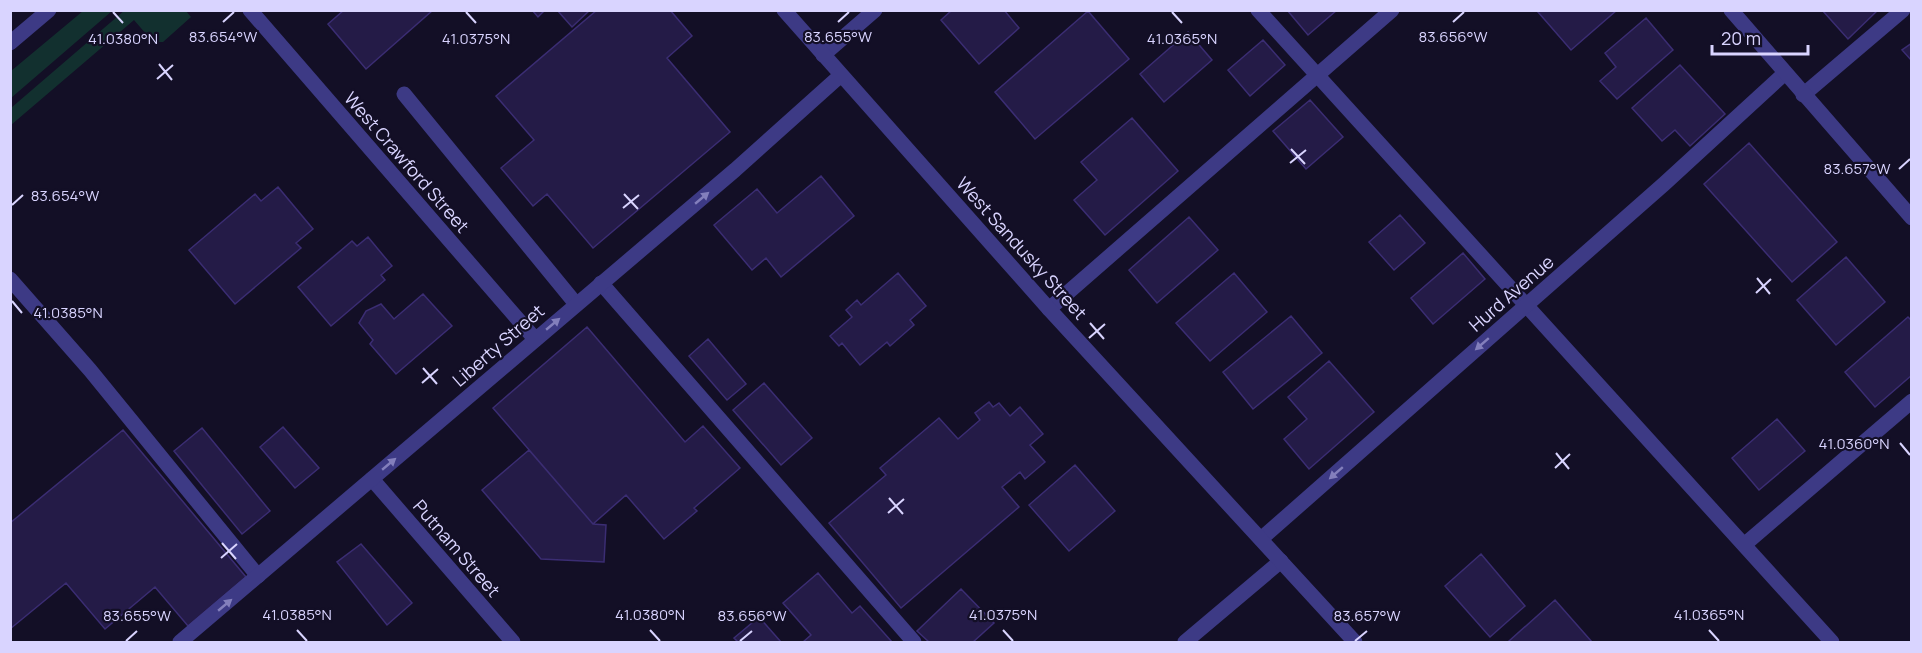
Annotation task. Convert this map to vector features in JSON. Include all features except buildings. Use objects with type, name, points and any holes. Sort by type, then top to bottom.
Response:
[{"type":"street","points":[[10,43],[49,10]]},
{"type":"street","name":"West Crawford Street","points":[[250,10],[534,339]]},
{"type":"street","name":"West Sandusky Street","points":[[784,10],[1049,309],[1355,642]]},
{"type":"street","points":[[823,55],[875,10]]},
{"type":"street","points":[[1258,10],[1832,642]]},
{"type":"street","points":[[1049,309],[1392,10]]},
{"type":"street","points":[[1731,10],[1911,218]]},
{"type":"street","points":[[1803,95],[1903,10]]},
{"type":"street","name":"Hurd Avenue","points":[[1261,539],[1785,73]]},
{"type":"street","name":"Liberty Street","points":[[180,642],[841,75]]},
{"type":"street","points":[[404,94],[576,304]]},
{"type":"street","points":[[10,279],[90,370],[258,576]]},
{"type":"street","points":[[601,283],[914,642]]},
{"type":"street","points":[[1744,545],[1911,401]]},
{"type":"street","name":"Putnam Street","points":[[372,479],[513,642]]},
{"type":"street","points":[[1185,642],[1281,561]]},
{"type":"green space","points":[[125,10],[186,11],[191,17],[163,42],[153,42],[134,20],[11,125],[11,108]]},
{"type":"green space","points":[[83,11],[112,11],[11,98],[11,71]]}]
